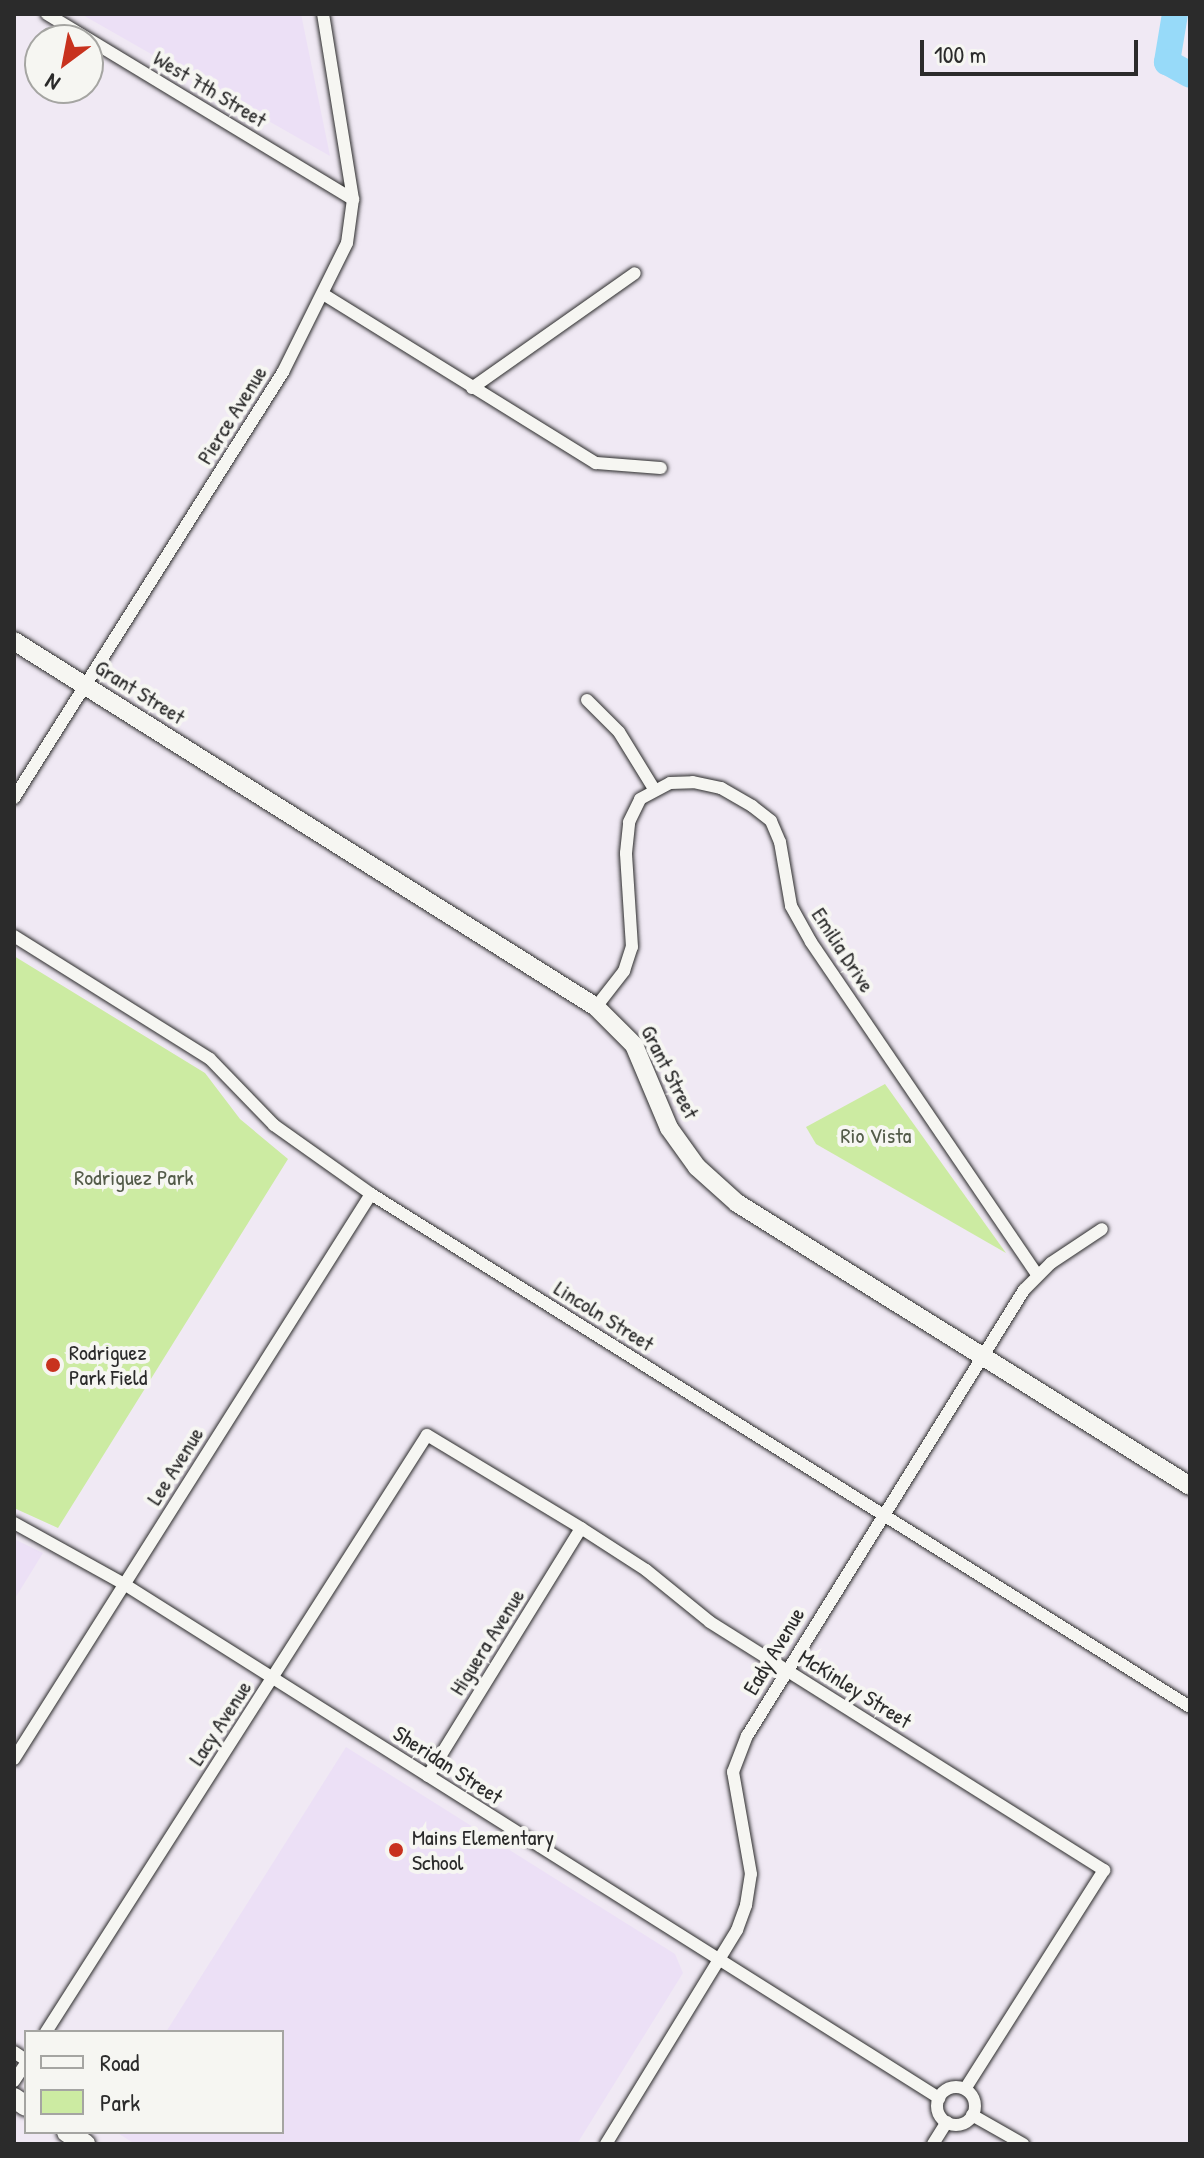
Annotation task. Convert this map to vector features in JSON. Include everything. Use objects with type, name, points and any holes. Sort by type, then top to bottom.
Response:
[{"type":"street","name":"West 7th Street","points":[[47,14],[353,199]]},
{"type":"street","name":"Pierce Avenue","points":[[14,798],[283,372],[347,243],[353,199],[323,14]]},
{"type":"street","points":[[472,388],[635,273]]},
{"type":"street","points":[[323,294],[596,463],[661,468]]},
{"type":"street","name":"Grant Street","points":[[14,641],[596,1007],[634,1045],[669,1128],[697,1167],[737,1203],[1190,1486]]},
{"type":"street","points":[[587,700],[619,732],[654,789],[640,799],[629,822],[632,947],[624,971],[596,1007]]},
{"type":"street","name":"Emilia Drive","points":[[654,789],[693,782],[721,788],[771,821],[780,842],[791,906],[811,942],[1037,1275]]},
{"type":"street","name":"Lincoln Street","points":[[14,936],[210,1059],[274,1125],[371,1194],[1190,1707]]},
{"type":"street","name":"Lee Avenue","points":[[14,1759],[371,1194]]},
{"type":"street","name":"Eady Avenue","points":[[606,2144],[737,1930],[751,1874],[733,1772],[747,1736],[982,1356],[1037,1275],[1102,1229]]},
{"type":"street","name":"McKinley Street","points":[[427,1435],[581,1528],[646,1570],[710,1622],[1104,1870],[965,2089]]},
{"type":"street","name":"Lacy Avenue","points":[[47,2030],[427,1435]]},
{"type":"street","name":"Sheridan Street","points":[[14,1523],[124,1584],[939,2098]]},
{"type":"street","name":"Higuera Avenue","points":[[428,1776],[581,1528]]},
{"type":"street","points":[[951,2088],[965,2089],[974,2101],[972,2115],[960,2124],[947,2122],[939,2113],[939,2098],[951,2088]]},
{"type":"street","points":[[972,2115],[1023,2144]]},
{"type":"street","points":[[933,2144],[947,2122]]},
{"type":"shaded area","points":[[81,14],[301,14],[330,156],[104,27],[104,24]]},
{"type":"shaded area","points":[[14,1539],[43,1553],[14,1600]]},
{"type":"shaded area","name":"Mains Elementary School","points":[[346,1747],[675,1954],[683,1973],[577,2144],[135,2144],[119,2134],[284,2134],[284,2030],[167,2030]]},
{"type":"green space","name":"Rodriguez Park","points":[[14,956],[205,1073],[240,1119],[288,1159],[58,1528],[14,1508]]},
{"type":"green space","name":"Rio Vista","points":[[885,1084],[1006,1253],[816,1144],[806,1127]]},
{"type":"waterway","points":[[1175,14],[1167,62],[1190,75]]},
{"type":"place","name":"Rodriguez Park Field","points":[[53,1365]]},
{"type":"place","name":"Mains Elementary School","points":[[396,1850]]}]
